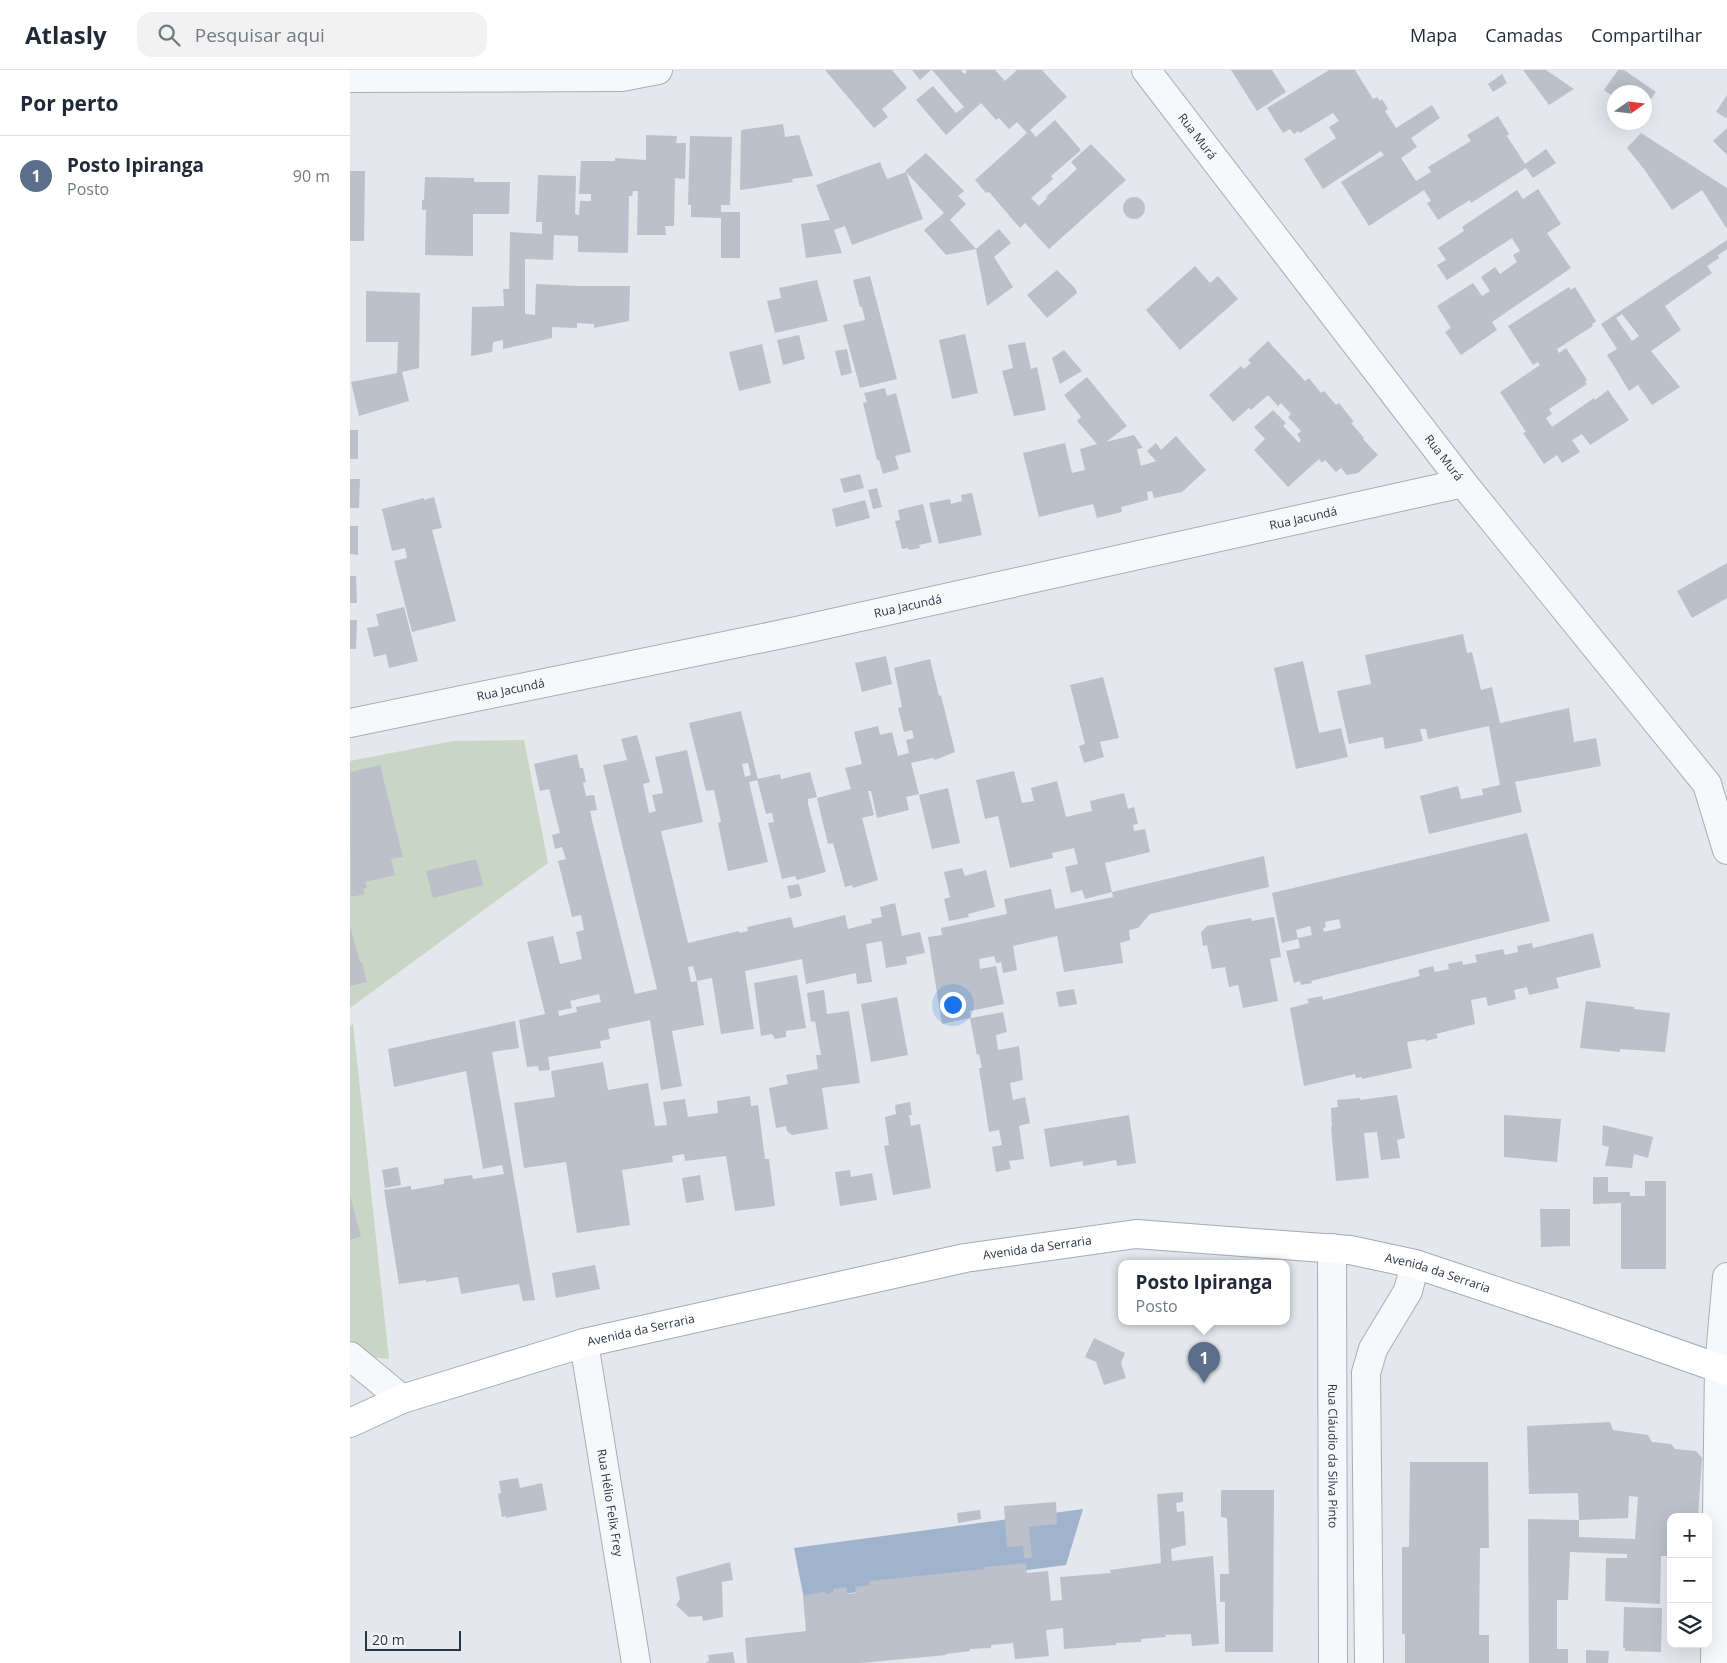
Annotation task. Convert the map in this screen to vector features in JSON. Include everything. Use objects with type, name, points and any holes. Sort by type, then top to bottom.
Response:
[{"type":"main road","name":"Avenida da Serraria","points":[[353,1418],[402,1399],[584,1343],[965,1258],[1136,1234],[1332,1248],[1415,1264],[1723,1369]]},
{"type":"street","points":[[350,78],[622,76],[658,70]]},
{"type":"street","name":"Rua Murá","points":[[1146,70],[1463,483],[1707,784],[1727,850]]},
{"type":"street","name":"Rua Jacundá","points":[[350,723],[792,632],[1463,483]]},
{"type":"street","name":"Rua Cláudio da Silva Pinto","points":[[1332,1248],[1332,1663]]},
{"type":"street","points":[[1369,1663],[1366,1373],[1373,1349],[1408,1291],[1415,1264]]},
{"type":"street","points":[[1715,1663],[1723,1369],[1720,1338],[1727,1277]]},
{"type":"street","name":"Rua Hélio Felix Frey","points":[[584,1343],[636,1663]]},
{"type":"street","points":[[350,1356],[402,1399]]},
{"type":"green space","points":[[524,740],[548,863],[350,1008],[350,761],[453,741]]},
{"type":"green space","points":[[353,1023],[389,1359],[362,1356],[350,1346],[350,1027]]},
{"type":"water","points":[[1083,1509],[1066,1565],[804,1599],[794,1548]]},
{"type":"building","points":[[825,70],[892,70],[907,88],[882,109],[888,117],[874,128]]},
{"type":"building","points":[[912,70],[931,70],[920,80]]},
{"type":"building","points":[[932,70],[961,70],[964,74],[967,72],[966,70],[995,70],[1005,81],[1017,70],[1042,70],[1067,97],[1030,130],[1036,137],[1055,120],[1081,150],[1051,176],[1053,179],[1031,198],[1039,206],[1046,197],[1077,169],[1071,162],[1091,144],[1126,180],[1049,249],[1025,223],[1020,228],[989,192],[986,193],[975,180],[1027,133],[1017,122],[1009,129],[999,118],[996,120],[981,103],[946,135],[916,100],[933,86],[956,113],[964,107]]},
{"type":"building","points":[[1231,70],[1272,70],[1286,92],[1257,111]]},
{"type":"building","points":[[1329,70],[1355,70],[1373,99],[1377,97],[1380,101],[1382,99],[1388,109],[1385,111],[1396,128],[1432,105],[1440,118],[1411,138],[1417,147],[1401,158],[1416,181],[1431,172],[1428,167],[1471,141],[1467,135],[1498,116],[1509,134],[1507,136],[1525,164],[1546,149],[1556,163],[1533,178],[1526,168],[1471,203],[1470,200],[1438,220],[1427,203],[1431,201],[1424,190],[1369,226],[1341,182],[1384,155],[1381,151],[1323,189],[1304,159],[1336,138],[1329,127],[1339,121],[1333,113],[1300,133],[1298,131],[1294,134],[1290,129],[1283,133],[1267,108]]},
{"type":"building","points":[[1523,70],[1546,70],[1574,89],[1549,105]]},
{"type":"building","points":[[1618,70],[1624,70],[1646,85],[1608,85]]},
{"type":"building","points":[[1502,74],[1507,83],[1493,92],[1488,84]]},
{"type":"building","points":[[1652,89],[1656,92],[1652,97]]},
{"type":"building","points":[[1727,95],[1727,117],[1726,118],[1716,112]]},
{"type":"building","points":[[783,124],[785,137],[799,135],[813,176],[792,179],[793,182],[740,190],[741,130]]},
{"type":"building","points":[[1727,128],[1727,155],[1713,141]]},
{"type":"building","points":[[1641,133],[1727,188],[1727,229],[1702,190],[1672,210],[1627,148]]},
{"type":"building","points":[[646,135],[677,136],[676,143],[686,143],[685,179],[675,178],[674,226],[665,226],[666,235],[637,235],[638,191],[633,191],[632,196],[629,196],[628,253],[578,252],[578,236],[554,235],[553,260],[525,259],[525,314],[535,315],[536,284],[630,286],[629,321],[594,328],[594,324],[577,323],[577,328],[552,327],[552,338],[503,349],[503,340],[493,342],[492,352],[471,356],[472,307],[504,306],[503,289],[509,289],[510,232],[542,234],[542,222],[536,222],[538,175],[576,176],[575,214],[579,215],[580,201],[591,201],[591,194],[579,194],[581,161],[615,161],[615,158],[646,160]]},
{"type":"building","points":[[690,136],[732,137],[730,205],[721,205],[721,212],[740,212],[740,258],[721,258],[721,218],[691,217],[691,205],[688,205]]},
{"type":"building","points":[[926,153],[964,191],[958,196],[966,204],[950,220],[976,249],[946,255],[924,230],[944,213],[905,171]]},
{"type":"building","points":[[880,162],[887,179],[906,172],[923,219],[852,245],[845,226],[834,230],[842,253],[806,258],[801,224],[830,220],[816,185]]},
{"type":"building","points":[[350,171],[365,171],[364,241],[350,241]]},
{"type":"building","points":[[425,177],[474,178],[474,182],[510,182],[509,214],[473,214],[473,256],[425,255],[426,210],[422,210],[422,200],[424,200]]},
{"type":"building","points":[[1538,189],[1561,224],[1547,233],[1571,268],[1492,322],[1497,330],[1461,355],[1445,332],[1451,328],[1437,306],[1473,283],[1482,296],[1490,291],[1481,277],[1495,267],[1500,274],[1517,262],[1513,255],[1520,251],[1512,238],[1447,280],[1437,265],[1446,260],[1438,248],[1464,231],[1462,227],[1517,190],[1523,199]]},
{"type":"building","points":[[1134,197],[1142,200],[1145,208],[1142,216],[1134,219],[1126,216],[1123,208],[1126,200]]},
{"type":"building","points":[[999,229],[1011,243],[994,257],[1013,287],[987,306],[976,249]]},
{"type":"building","points":[[1727,240],[1727,249],[1718,255],[1719,258],[1707,266],[1712,273],[1665,306],[1681,330],[1651,351],[1680,387],[1652,405],[1638,385],[1629,391],[1607,355],[1617,349],[1601,324]],"holes":[[[1622,314],[1639,336],[1632,341],[1616,318]]]},
{"type":"building","points":[[1195,266],[1210,283],[1218,276],[1238,299],[1180,350],[1146,310]]},
{"type":"building","points":[[1057,270],[1075,288],[1077,293],[1047,318],[1027,295]]},
{"type":"building","points":[[870,276],[897,379],[860,388],[843,325],[865,320],[853,280]]},
{"type":"building","points":[[817,280],[828,321],[775,333],[767,301],[781,298],[779,288]]},
{"type":"building","points":[[1569,287],[1571,290],[1575,287],[1596,321],[1592,324],[1593,326],[1557,349],[1559,353],[1566,348],[1587,380],[1585,382],[1587,384],[1549,409],[1552,414],[1546,418],[1552,427],[1608,390],[1629,420],[1590,445],[1582,434],[1572,440],[1580,452],[1562,463],[1557,455],[1544,464],[1523,433],[1526,432],[1500,392],[1540,365],[1538,362],[1533,365],[1508,326]]},
{"type":"building","points":[[366,291],[420,293],[419,368],[402,372],[409,401],[359,416],[351,382],[397,373],[398,342],[366,342]]},
{"type":"building","points":[[965,334],[978,393],[952,399],[939,340]]},
{"type":"building","points":[[799,335],[805,359],[783,365],[777,340]]},
{"type":"building","points":[[1268,341],[1305,381],[1309,378],[1321,393],[1324,391],[1336,405],[1339,403],[1354,422],[1351,423],[1363,439],[1378,455],[1358,473],[1347,475],[1341,468],[1336,472],[1325,460],[1322,463],[1319,459],[1288,487],[1254,450],[1265,439],[1254,427],[1273,410],[1286,423],[1283,426],[1299,443],[1301,440],[1297,434],[1301,431],[1288,417],[1291,414],[1281,403],[1278,406],[1268,395],[1233,422],[1209,395],[1241,366],[1244,369],[1251,363],[1248,360]]},
{"type":"building","points":[[1025,342],[1031,369],[1037,367],[1046,410],[1014,416],[1002,371],[1013,368],[1008,345]]},
{"type":"building","points":[[762,344],[771,383],[739,391],[729,352]]},
{"type":"building","points":[[847,349],[852,373],[841,376],[835,351]]},
{"type":"building","points":[[1064,350],[1082,371],[1060,384],[1052,358]]},
{"type":"building","points":[[1087,377],[1127,426],[1106,442],[1134,435],[1143,448],[1137,449],[1141,466],[1156,461],[1147,451],[1156,443],[1161,450],[1176,436],[1206,470],[1182,492],[1154,498],[1152,491],[1147,492],[1148,500],[1121,507],[1122,512],[1097,518],[1093,504],[1039,517],[1023,453],[1065,443],[1072,473],[1085,470],[1080,449],[1097,444],[1077,421],[1081,417],[1064,395]]},
{"type":"building","points":[[885,388],[887,396],[896,393],[911,452],[895,456],[899,469],[883,474],[879,460],[877,460],[863,403],[867,402],[864,393]]},
{"type":"building","points":[[350,430],[358,430],[358,459],[350,459]]},
{"type":"building","points":[[860,474],[864,488],[844,493],[840,479]]},
{"type":"building","points":[[350,479],[360,479],[359,508],[350,508]]},
{"type":"building","points":[[877,488],[882,507],[873,509],[868,490]]},
{"type":"building","points":[[972,493],[982,535],[939,544],[929,503],[950,499],[951,504],[962,501],[961,495]]},
{"type":"building","points":[[434,497],[442,528],[432,530],[456,621],[412,632],[394,561],[407,558],[405,548],[392,551],[382,509]]},
{"type":"building","points":[[865,500],[870,518],[836,527],[832,509]]},
{"type":"building","points":[[923,504],[932,542],[919,545],[920,548],[902,549],[895,521],[900,520],[898,510]]},
{"type":"building","points":[[350,526],[358,526],[358,555],[350,554]]},
{"type":"building","points":[[1727,563],[1727,598],[1692,618],[1677,591]]},
{"type":"building","points":[[350,576],[356,576],[357,603],[350,603]]},
{"type":"building","points":[[404,607],[418,661],[389,668],[386,654],[374,657],[367,628],[379,626],[376,614]]},
{"type":"building","points":[[350,620],[357,620],[356,649],[350,649]]},
{"type":"building","points":[[1463,634],[1467,653],[1472,652],[1481,690],[1492,687],[1500,723],[1569,708],[1574,742],[1596,738],[1601,766],[1515,782],[1522,812],[1429,834],[1420,796],[1458,786],[1461,799],[1483,795],[1482,789],[1500,785],[1489,726],[1428,739],[1426,729],[1420,729],[1423,741],[1385,749],[1383,737],[1349,744],[1337,691],[1371,684],[1365,655]]},
{"type":"building","points":[[886,656],[892,684],[862,692],[855,663]]},
{"type":"building","points":[[930,659],[955,752],[935,760],[933,758],[911,763],[919,794],[906,797],[909,810],[877,818],[871,791],[868,791],[874,815],[862,818],[878,880],[853,888],[852,885],[845,887],[833,843],[828,844],[817,798],[851,789],[845,768],[862,764],[854,732],[878,726],[880,735],[892,732],[898,756],[909,753],[906,740],[914,738],[912,730],[904,732],[898,708],[902,707],[894,668]]},
{"type":"building","points":[[1303,661],[1319,733],[1341,728],[1348,757],[1296,769],[1274,668]]},
{"type":"building","points":[[1103,677],[1119,738],[1100,742],[1104,757],[1084,763],[1079,746],[1085,744],[1070,685]]},
{"type":"building","points":[[741,711],[758,780],[749,782],[768,862],[728,871],[718,823],[721,822],[714,790],[706,791],[689,723]],"holes":[[[748,763],[751,775],[745,777],[742,764]]]},
{"type":"building","points":[[637,735],[650,782],[643,784],[649,813],[656,811],[652,795],[663,793],[655,757],[687,750],[703,822],[661,831],[688,943],[739,931],[739,933],[748,931],[747,927],[791,917],[794,928],[845,915],[848,929],[872,923],[871,919],[882,917],[880,907],[895,903],[902,936],[920,932],[925,953],[906,957],[907,964],[886,968],[882,941],[866,944],[872,982],[857,984],[856,973],[806,984],[802,959],[745,971],[754,1029],[721,1034],[712,978],[697,981],[704,1025],[672,1031],[682,1086],[661,1090],[650,1020],[608,1029],[610,1039],[600,1041],[601,1048],[548,1057],[550,1070],[539,1071],[538,1066],[527,1067],[519,1020],[545,1014],[527,942],[553,936],[560,964],[582,959],[576,932],[584,930],[581,915],[572,917],[558,861],[566,859],[562,847],[555,849],[552,835],[560,833],[549,789],[540,791],[534,764],[577,754],[586,782],[583,783],[586,796],[594,795],[597,810],[590,811],[635,994],[657,989],[603,765],[627,760],[621,739]],"holes":[[[693,966],[697,981],[691,982],[688,967]],[[599,994],[601,1002],[576,1007],[577,1012],[559,1016],[558,1011],[572,1008],[570,1001]]]},
{"type":"building","points":[[380,765],[403,857],[391,859],[395,875],[365,882],[367,888],[363,889],[365,894],[351,897],[350,772]]},
{"type":"building","points":[[1014,771],[1022,803],[1034,801],[1031,788],[1057,781],[1066,817],[1092,811],[1090,801],[1124,793],[1128,809],[1134,807],[1138,824],[1133,825],[1134,831],[1145,829],[1150,852],[1105,863],[1112,892],[1085,899],[1082,890],[1071,893],[1065,867],[1078,864],[1074,848],[1052,853],[1053,858],[1010,868],[998,816],[985,819],[976,780]]},
{"type":"building","points":[[810,772],[817,797],[808,799],[808,804],[826,872],[797,880],[795,876],[782,879],[768,823],[774,822],[772,813],[766,814],[757,779],[780,774],[781,779]]},
{"type":"building","points":[[948,788],[960,843],[932,849],[919,795]]},
{"type":"building","points":[[1527,833],[1550,921],[1301,985],[1300,981],[1294,983],[1286,951],[1300,948],[1298,938],[1312,935],[1310,926],[1296,930],[1298,939],[1282,943],[1272,893]],"holes":[[[1339,919],[1341,928],[1324,932],[1323,928],[1326,927],[1325,922]]]},
{"type":"building","points":[[1264,856],[1269,887],[1150,914],[1138,928],[1129,930],[1130,940],[1120,943],[1123,963],[1064,972],[1057,936],[1013,946],[1017,970],[1003,973],[1001,962],[996,963],[994,956],[979,959],[980,969],[996,966],[1004,1004],[970,1011],[971,1018],[1003,1012],[1007,1032],[996,1035],[998,1050],[1019,1046],[1023,1080],[1010,1083],[1013,1100],[1025,1097],[1030,1123],[1019,1126],[1024,1159],[1009,1161],[1011,1169],[996,1172],[992,1147],[1002,1145],[999,1130],[989,1132],[979,1068],[982,1068],[979,1054],[977,1055],[970,1018],[942,1024],[928,937],[942,935],[941,928],[1007,914],[1004,899],[1051,889],[1055,909],[1113,897],[1112,892]]},
{"type":"building","points":[[476,859],[483,885],[433,898],[426,871]]},
{"type":"building","points":[[962,868],[965,876],[986,870],[995,907],[968,914],[969,917],[949,921],[944,899],[950,897],[944,872]]},
{"type":"building","points":[[799,884],[802,896],[790,899],[787,886]]},
{"type":"building","points":[[1274,917],[1281,957],[1270,959],[1278,1001],[1243,1008],[1238,985],[1229,987],[1225,967],[1212,969],[1207,945],[1203,946],[1201,932],[1207,926],[1251,918],[1252,921]]},
{"type":"building","points":[[350,926],[367,982],[350,986]]},
{"type":"building","points":[[1593,933],[1601,967],[1556,978],[1559,988],[1529,995],[1527,987],[1514,990],[1516,999],[1488,1006],[1486,997],[1471,1000],[1475,1024],[1436,1034],[1438,1038],[1407,1042],[1412,1068],[1362,1079],[1362,1077],[1356,1078],[1355,1074],[1304,1086],[1290,1008],[1309,1003],[1307,999],[1322,996],[1323,1000],[1420,976],[1418,970],[1433,966],[1435,972],[1449,969],[1448,964],[1462,961],[1463,965],[1477,962],[1475,955],[1503,949],[1505,955],[1518,952],[1517,946],[1532,943],[1533,948]]},
{"type":"building","points":[[797,975],[806,1028],[786,1031],[786,1037],[775,1039],[772,1034],[761,1036],[754,983]]},
{"type":"building","points":[[1074,989],[1077,1004],[1059,1007],[1056,992]]},
{"type":"building","points":[[824,990],[827,1014],[849,1011],[860,1083],[822,1088],[828,1129],[792,1135],[787,1131],[786,1126],[776,1128],[769,1088],[788,1084],[786,1075],[818,1069],[816,1055],[821,1055],[815,1021],[811,1022],[807,993]]},
{"type":"building","points":[[897,997],[908,1055],[871,1062],[861,1004]]},
{"type":"building","points":[[1586,1001],[1670,1013],[1665,1052],[1620,1049],[1620,1052],[1580,1048]]},
{"type":"building","points":[[515,1021],[519,1048],[492,1052],[535,1300],[523,1301],[519,1284],[461,1294],[458,1277],[399,1284],[384,1190],[411,1186],[411,1190],[444,1184],[444,1179],[472,1175],[473,1179],[504,1174],[502,1165],[483,1169],[466,1071],[394,1087],[388,1049]]},
{"type":"building","points":[[603,1062],[608,1090],[648,1083],[655,1126],[667,1125],[663,1102],[685,1099],[688,1117],[718,1113],[717,1101],[750,1096],[751,1106],[758,1105],[765,1159],[769,1159],[775,1206],[735,1211],[726,1156],[685,1161],[684,1154],[672,1156],[673,1162],[622,1170],[630,1225],[577,1233],[566,1162],[524,1168],[514,1103],[555,1097],[551,1071]]},
{"type":"building","points":[[1397,1095],[1405,1138],[1397,1140],[1400,1158],[1381,1160],[1377,1132],[1364,1133],[1369,1178],[1336,1181],[1331,1108],[1338,1107],[1337,1100],[1360,1098],[1360,1100]]},
{"type":"building","points":[[910,1102],[912,1115],[909,1115],[911,1126],[920,1124],[931,1188],[893,1195],[884,1146],[889,1145],[885,1117],[896,1114],[895,1105]]},
{"type":"building","points":[[1129,1115],[1136,1163],[1117,1166],[1116,1160],[1083,1166],[1083,1161],[1050,1167],[1044,1129]]},
{"type":"building","points":[[1504,1115],[1561,1119],[1557,1162],[1504,1157]]},
{"type":"building","points":[[1603,1125],[1653,1137],[1648,1158],[1634,1154],[1632,1168],[1605,1166],[1609,1147],[1602,1145]]},
{"type":"building","points":[[398,1167],[401,1185],[385,1188],[382,1170]]},
{"type":"building","points":[[850,1170],[851,1177],[872,1173],[877,1200],[840,1206],[835,1172]]},
{"type":"building","points":[[700,1175],[704,1200],[686,1203],[682,1178]]},
{"type":"building","points":[[1593,1177],[1608,1177],[1608,1192],[1630,1192],[1630,1196],[1645,1196],[1645,1181],[1666,1181],[1666,1269],[1621,1269],[1621,1203],[1593,1204]]},
{"type":"building","points":[[350,1196],[361,1236],[350,1240]]},
{"type":"building","points":[[1540,1209],[1570,1209],[1570,1246],[1541,1247]]},
{"type":"building","points":[[595,1265],[600,1289],[556,1298],[552,1273]]},
{"type":"building","points":[[1094,1338],[1125,1353],[1121,1363],[1126,1378],[1104,1385],[1096,1362],[1085,1357]]},
{"type":"building","points":[[1610,1422],[1613,1430],[1648,1435],[1652,1442],[1671,1444],[1675,1449],[1696,1451],[1702,1458],[1698,1513],[1667,1513],[1667,1556],[1661,1556],[1660,1604],[1605,1601],[1606,1558],[1627,1558],[1627,1554],[1570,1552],[1568,1600],[1557,1600],[1557,1649],[1568,1649],[1568,1663],[1529,1663],[1528,1519],[1579,1520],[1578,1493],[1529,1494],[1527,1426]],"holes":[[[1629,1496],[1638,1497],[1635,1539],[1579,1537],[1579,1520],[1628,1518]]]},
{"type":"building","points":[[1410,1462],[1488,1462],[1489,1548],[1480,1548],[1479,1635],[1489,1635],[1489,1663],[1405,1663],[1405,1634],[1402,1634],[1402,1547],[1409,1547]]},
{"type":"building","points":[[518,1478],[520,1488],[542,1483],[547,1510],[506,1518],[506,1516],[502,1517],[498,1494],[501,1493],[499,1481]]},
{"type":"building","points":[[1221,1490],[1274,1490],[1273,1652],[1225,1652],[1225,1602],[1220,1602],[1220,1574],[1229,1574],[1227,1518],[1221,1517]]},
{"type":"building","points":[[1183,1492],[1183,1502],[1176,1503],[1177,1512],[1184,1511],[1186,1545],[1171,1549],[1172,1561],[1213,1556],[1219,1644],[1192,1646],[1191,1634],[1165,1635],[1166,1637],[1141,1639],[1141,1642],[1116,1643],[1116,1645],[1064,1649],[1063,1628],[1046,1630],[1049,1656],[1015,1659],[1013,1643],[991,1645],[991,1648],[970,1649],[970,1651],[946,1655],[861,1663],[747,1663],[745,1638],[806,1631],[803,1596],[825,1591],[826,1594],[833,1592],[833,1589],[846,1587],[847,1594],[856,1593],[855,1587],[870,1585],[869,1581],[1026,1563],[1027,1573],[1048,1571],[1051,1601],[1062,1600],[1060,1577],[1111,1573],[1110,1570],[1161,1563],[1157,1494]]},
{"type":"building","points":[[1056,1502],[1057,1524],[1029,1527],[1032,1558],[1024,1558],[1023,1546],[1007,1547],[1004,1506]]},
{"type":"building","points":[[980,1510],[981,1519],[958,1523],[957,1513]]},
{"type":"building","points":[[730,1562],[733,1580],[722,1582],[723,1617],[703,1621],[702,1616],[689,1617],[676,1605],[680,1599],[676,1577]]},
{"type":"building","points":[[1624,1607],[1662,1608],[1661,1652],[1625,1651],[1625,1648],[1623,1648]]},
{"type":"building","points":[[1586,1650],[1609,1651],[1608,1663],[1586,1663]]},
{"type":"building","points":[[733,1652],[735,1663],[705,1663],[709,1661],[708,1655]]},
{"type":"place","name":"Posto Ipiranga","points":[[1204,1383]]}]
